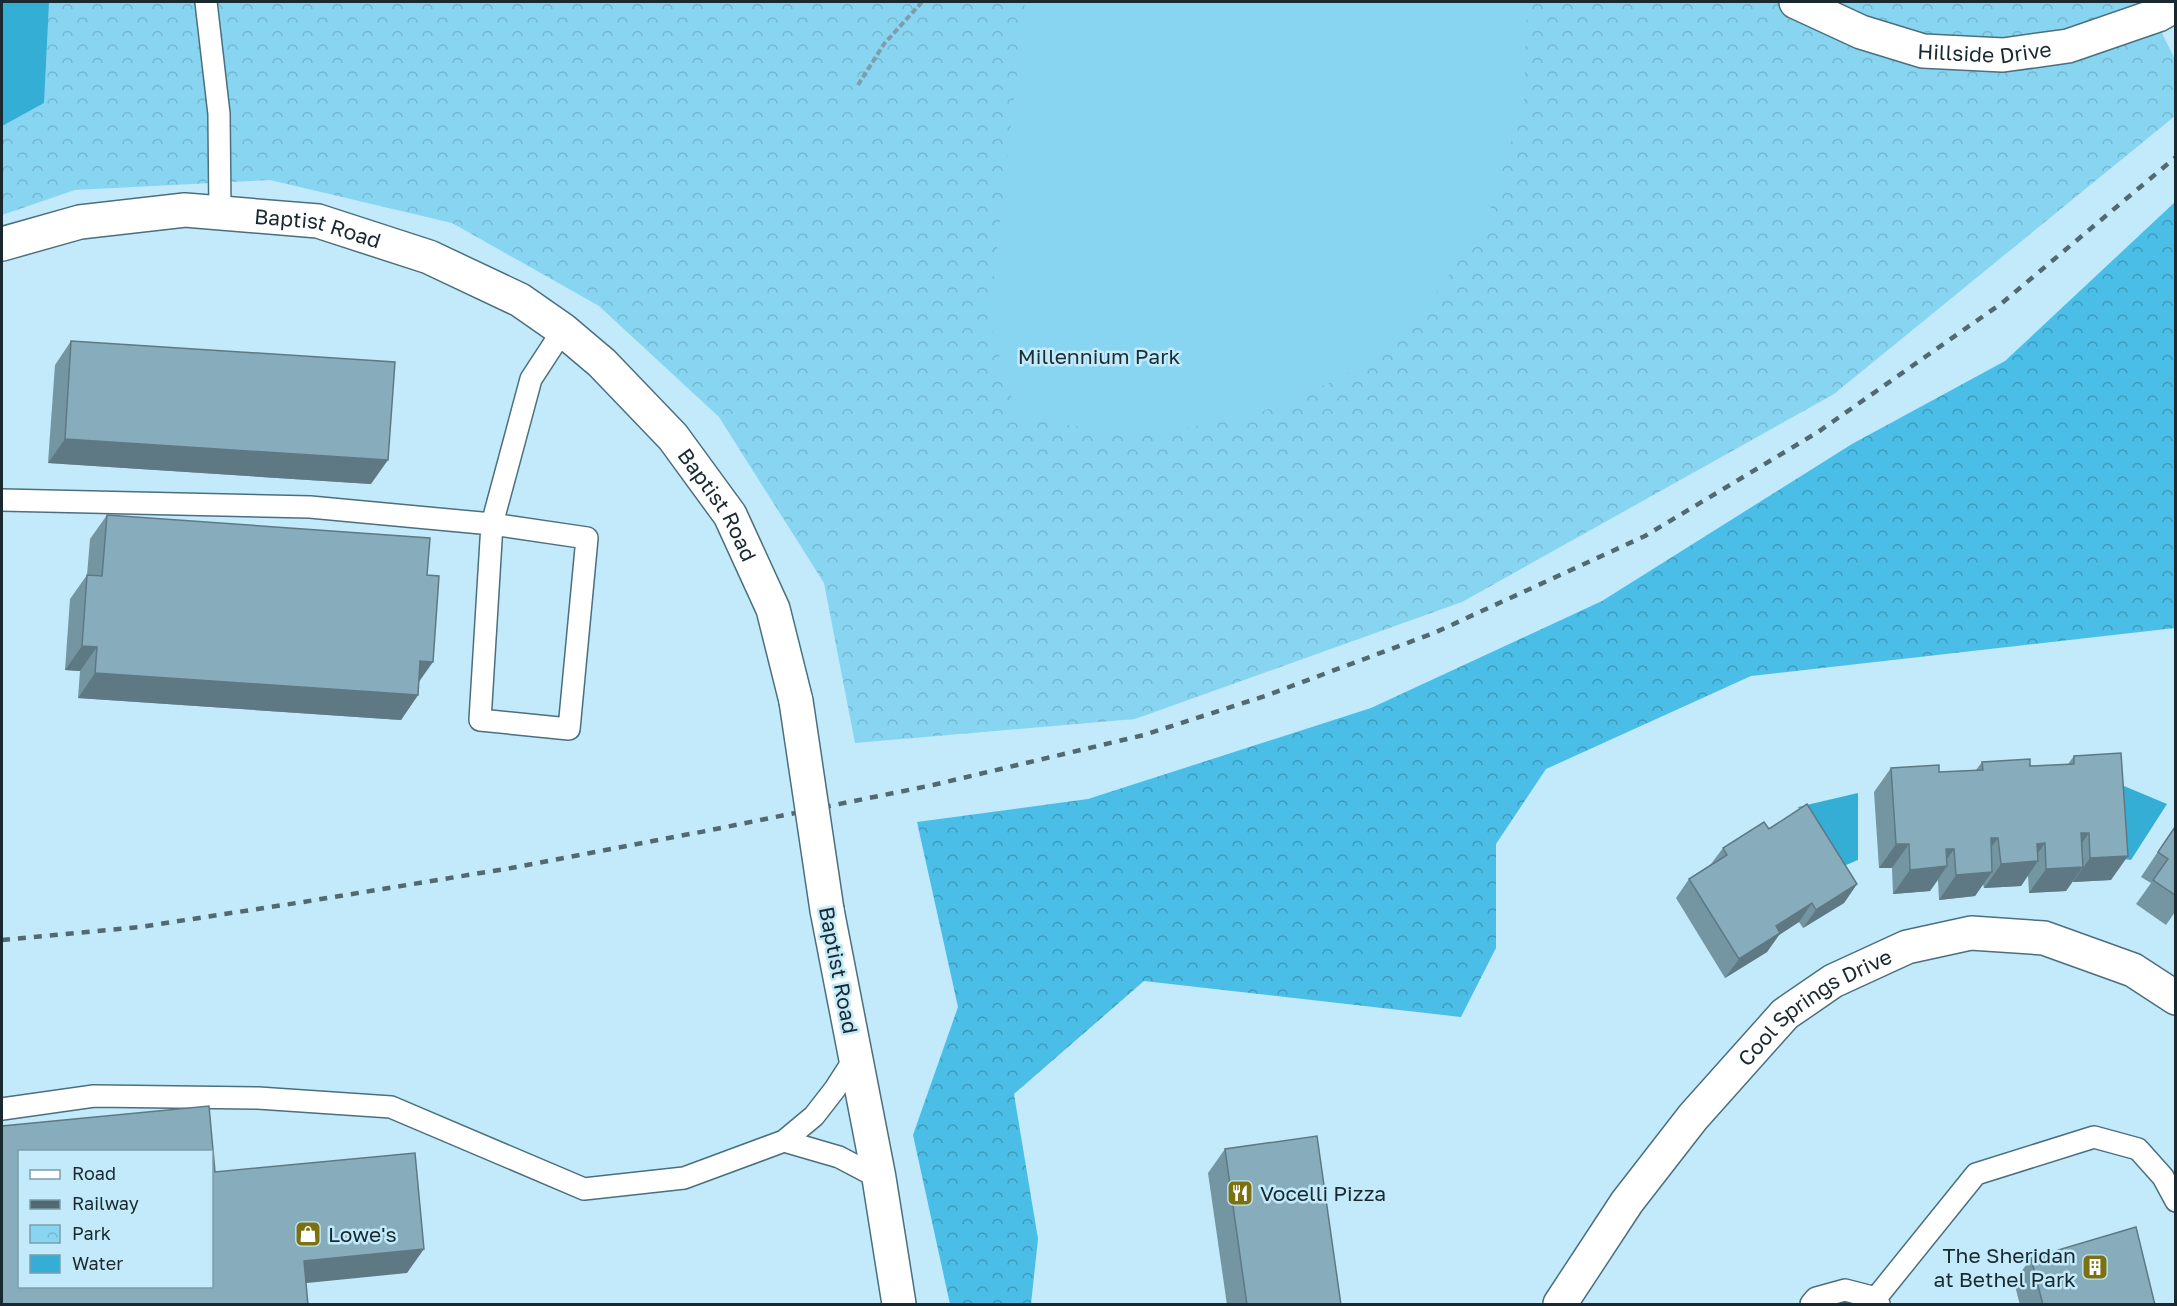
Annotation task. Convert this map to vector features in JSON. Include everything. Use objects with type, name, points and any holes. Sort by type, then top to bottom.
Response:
[{"type":"main road","name":"Hillside Drive","points":[[1796,2],[1861,32],[1923,51],[2003,55],[2067,46],[2158,15],[2175,5]]},
{"type":"main road","name":"Baptist Road","points":[[2,244],[80,222],[185,210],[318,221],[429,256],[520,300],[563,330],[602,363],[673,437],[730,515],[772,609],[796,701],[827,910],[879,1178],[899,1305]]},
{"type":"main road","name":"Cool Springs Drive","points":[[1560,1305],[1627,1202],[1693,1117],[1785,1014],[1833,981],[1907,947],[1971,933],[2044,938],[2133,970],[2175,998]]},
{"type":"lane","points":[[206,2],[219,114],[220,213]]},
{"type":"lane","points":[[2,500],[310,507],[492,524],[587,538],[569,729],[480,720],[492,524],[531,379],[563,330]]},
{"type":"lane","points":[[2,1109],[94,1096],[258,1098],[391,1107],[584,1189],[684,1178],[784,1141],[814,1116],[855,1058]]},
{"type":"lane","points":[[1811,1305],[1816,1298],[1845,1290],[1878,1301],[1976,1174],[2094,1137],[2138,1149],[2163,1177],[2175,1201]]},
{"type":"lane","points":[[784,1141],[839,1157],[879,1178]]},
{"type":"path","points":[[858,85],[884,44],[921,2]]},
{"type":"green space","name":"Millennium Park","points":[[2,2],[2146,2],[2175,59],[2175,116],[1834,394],[1462,602],[1135,719],[855,743],[824,583],[719,417],[599,306],[452,223],[270,180],[75,190],[2,215]]},
{"type":"green space","points":[[1025,2],[1527,2],[1524,101],[1486,223],[1425,309],[1341,378],[1245,419],[1133,435],[1017,417],[989,320]]},
{"type":"green space","points":[[2175,202],[2175,628],[1751,676],[1546,769],[1496,844],[1496,948],[1461,1017],[1144,981],[1014,1094],[1038,1239],[1031,1304],[950,1304],[913,1135],[958,1007],[917,822],[1088,799],[1371,708],[1602,601],[1852,444],[2005,361]]},
{"type":"water","points":[[2,2],[49,2],[44,103],[2,126]]},
{"type":"water","points":[[2112,781],[2167,804],[2131,860],[2123,859]]},
{"type":"water","points":[[1858,793],[1858,860],[1839,868],[1798,807]]},
{"type":"building","points":[[71,341],[395,362],[388,460],[65,439]]},
{"type":"building","points":[[107,515],[430,538],[427,575],[439,576],[433,662],[420,661],[418,695],[95,673],[97,647],[82,646],[87,575],[102,576]]},
{"type":"building","points":[[2121,753],[2128,856],[2090,858],[2089,833],[2081,833],[2083,867],[2046,869],[2045,843],[2037,844],[2038,861],[2001,864],[1998,838],[1991,838],[1992,872],[1956,875],[1954,849],[1946,849],[1947,866],[1910,870],[1909,844],[1896,844],[1891,768],[1939,765],[1939,772],[1983,770],[1982,762],[2030,759],[2030,766],[2074,764],[2074,756]]},
{"type":"building","points":[[1807,804],[1857,884],[1816,910],[1812,903],[1776,926],[1780,933],[1739,959],[1689,879],[1727,855],[1723,848],[1764,822],[1769,829]]},
{"type":"building","points":[[2175,827],[2175,895],[2153,880],[2168,859],[2158,852]]},
{"type":"building","name":"Lowe's","points":[[209,1106],[213,1150],[215,1172],[415,1153],[424,1249],[304,1261],[308,1305],[2,1305],[2,1126]]},
{"type":"building","points":[[1317,1136],[1341,1305],[1247,1305],[1225,1149]]},
{"type":"building","points":[[2136,1227],[2155,1305],[2043,1305],[2031,1258]]},
{"type":"railway","points":[[2,940],[140,927],[303,902],[511,868],[711,830],[933,785],[1144,735],[1265,696],[1434,633],[1645,536],[1818,432],[2002,303],[2176,157]]},
{"type":"place","name":"Vocelli Pizza","points":[[1240,1193]]},
{"type":"place","name":"Lowe's","points":[[308,1234]]},
{"type":"place","name":"The Sheridan at Bethel Park","points":[[2095,1267]]}]
